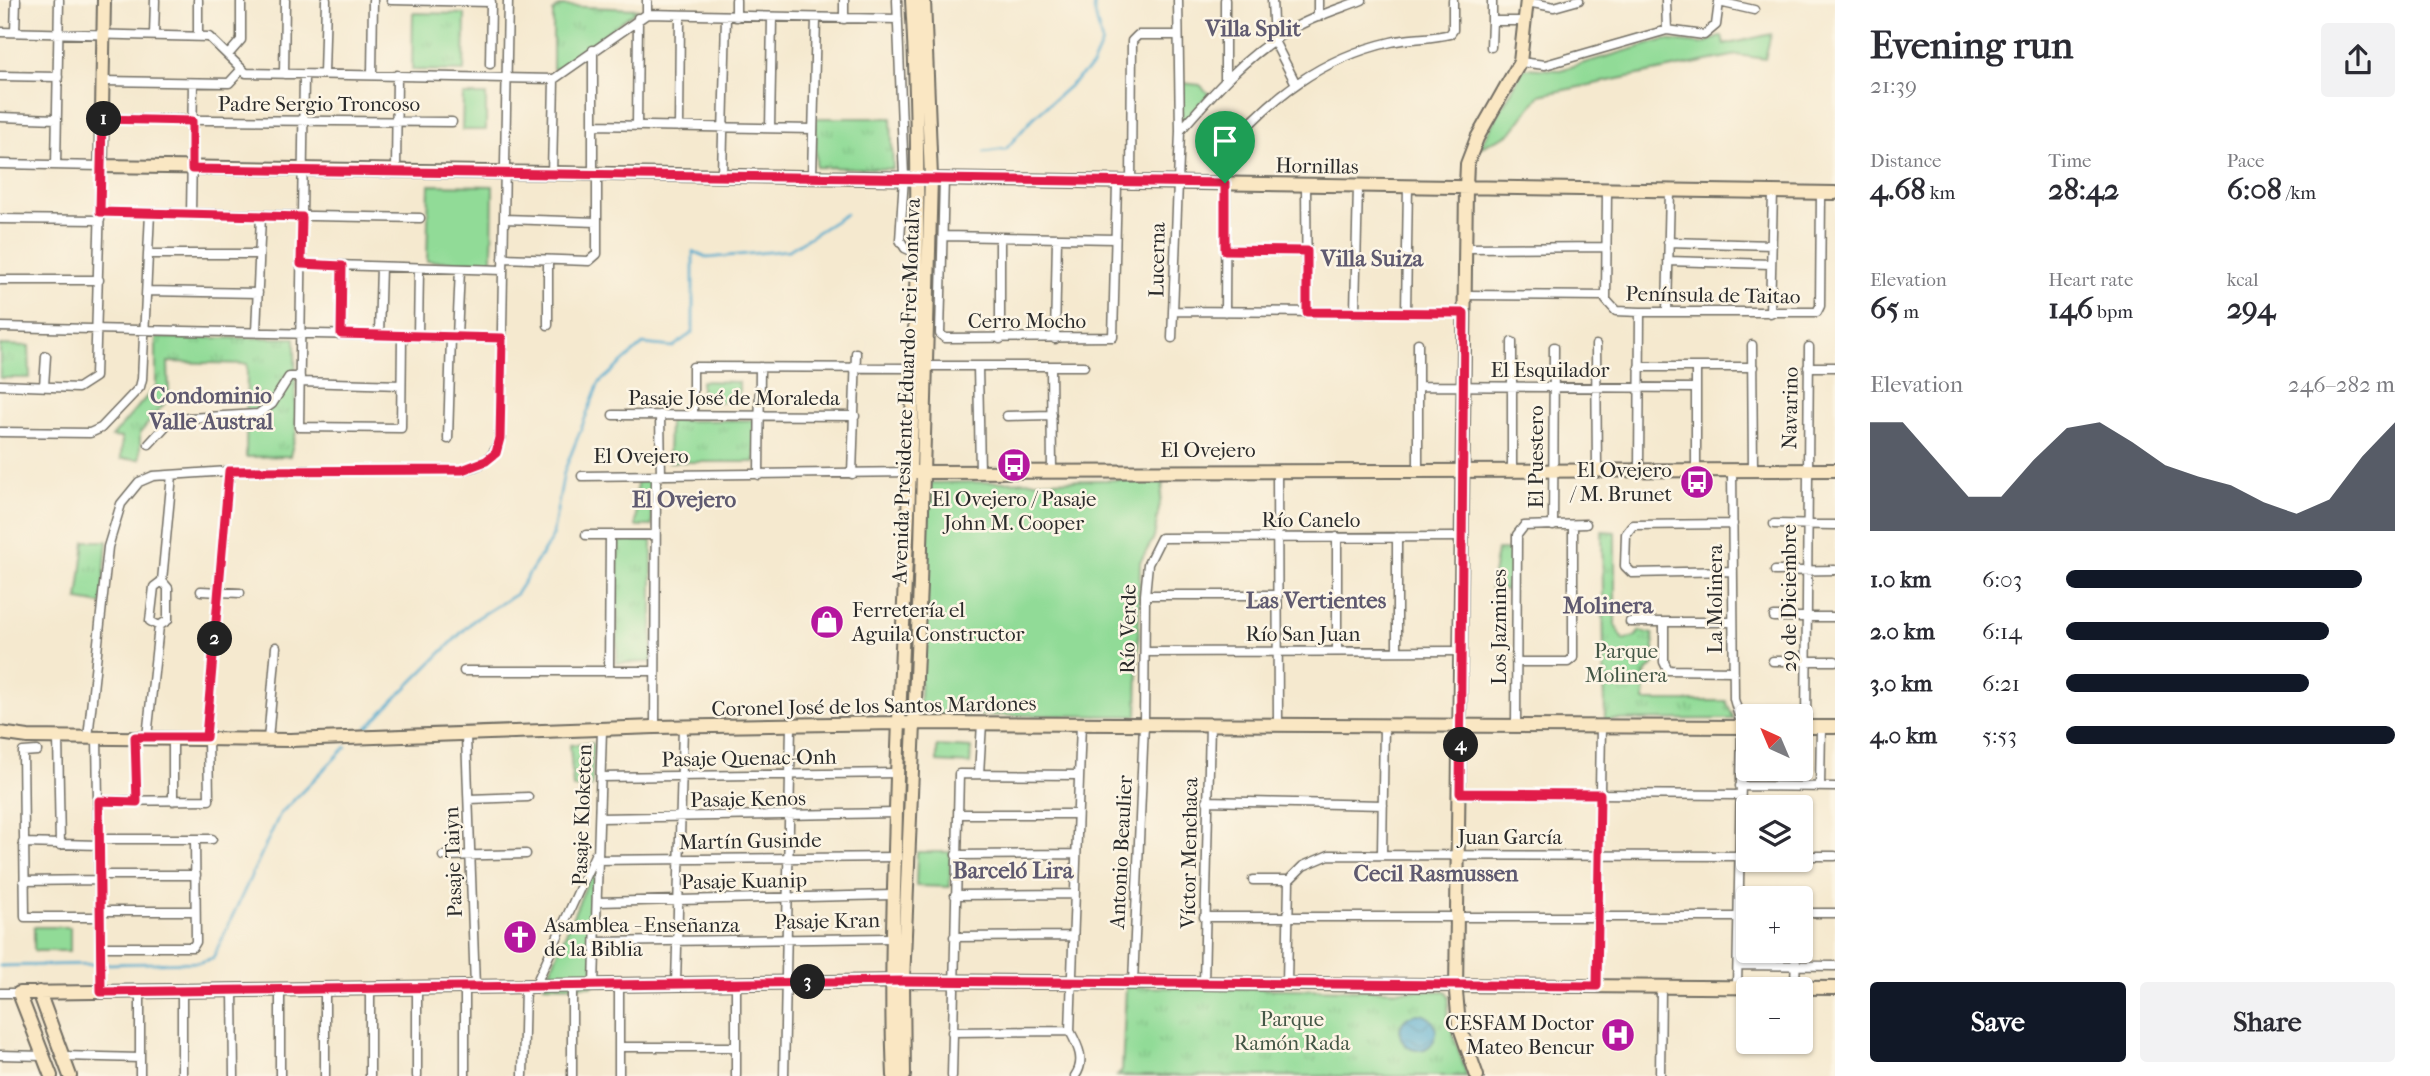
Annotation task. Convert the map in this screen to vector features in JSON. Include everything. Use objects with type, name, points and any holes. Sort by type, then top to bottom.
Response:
[{"type":"street","points":[[15,32],[16,0]]},
{"type":"street","points":[[56,165],[59,0]]},
{"type":"street","points":[[0,385],[78,388],[95,377],[99,327],[104,0]]},
{"type":"street","points":[[154,36],[155,0]]},
{"type":"street","points":[[198,0],[198,36]]},
{"type":"street","points":[[228,55],[241,40],[241,0]]},
{"type":"street","points":[[284,74],[285,0]]},
{"type":"street","points":[[324,74],[326,0]]},
{"type":"street","points":[[372,75],[373,0]]},
{"type":"street","points":[[391,0],[491,2],[490,64]]},
{"type":"street","points":[[101,992],[99,801],[93,738],[108,547],[121,504],[128,492],[153,476],[229,471],[462,470],[486,461],[496,453],[500,438],[508,0]]},
{"type":"street","points":[[637,126],[643,16],[647,0]]},
{"type":"street","points":[[722,175],[731,17],[736,0]]},
{"type":"street","points":[[844,0],[844,19]]},
{"type":"street","name":"Avenida Presidente Eduardo Frei Montalva","points":[[897,0],[904,177],[900,240],[905,248],[916,253]]},
{"type":"street","name":"Avenida Presidente Eduardo Frei Montalva","points":[[894,1076],[901,857],[912,723],[920,367],[931,177],[924,0]]},
{"type":"street","name":"Lucerna","points":[[1172,338],[1180,131],[1178,0]]},
{"type":"street","points":[[1225,0],[1225,81]]},
{"type":"street","points":[[1272,0],[1274,41],[1295,82]]},
{"type":"street","points":[[1318,0],[1318,17]]},
{"type":"street","points":[[1180,131],[1225,81],[1274,41],[1318,17],[1363,0]]},
{"type":"street","points":[[1225,312],[1226,150],[1262,110],[1295,82],[1346,56],[1371,48],[1450,34],[1453,30],[1454,0]]},
{"type":"street","points":[[1491,47],[1492,0]]},
{"type":"street","points":[[1477,1076],[1459,1025],[1456,985],[1467,164],[1477,138],[1520,62],[1527,1],[1554,6],[1579,0]]},
{"type":"street","points":[[1666,0],[1667,30]]},
{"type":"street","points":[[1520,62],[1545,65],[1667,30],[1704,35],[1713,31],[1718,2],[1754,10]]},
{"type":"street","name":"Avenida Presidente Eduardo Frei Montalva","points":[[911,3],[931,177],[944,236],[941,336]]},
{"type":"street","points":[[0,32],[212,38],[241,70],[284,74],[554,79],[643,16],[898,19]]},
{"type":"street","points":[[679,127],[680,16]]},
{"type":"street","points":[[769,128],[772,18]]},
{"type":"street","points":[[812,176],[816,19]]},
{"type":"street","points":[[1492,21],[1525,21]]},
{"type":"street","points":[[1131,184],[1132,41],[1138,35],[1178,35]]},
{"type":"street","points":[[503,258],[589,261],[597,254],[593,50]]},
{"type":"street","points":[[103,81],[229,83],[241,70]]},
{"type":"street","points":[[304,75],[299,427],[401,428],[402,335]]},
{"type":"street","points":[[396,172],[397,75]]},
{"type":"street","points":[[0,76],[58,77]]},
{"type":"street","points":[[552,175],[554,79]]},
{"type":"street","points":[[191,215],[193,83]]},
{"type":"street","points":[[0,117],[57,119]]},
{"type":"street","name":"Padre Sergio Troncoso","points":[[102,119],[452,122]]},
{"type":"street","points":[[593,125],[813,129]]},
{"type":"street","name":"Hornillas","points":[[0,164],[552,175],[931,177],[1117,184],[1225,183],[1835,193]]},
{"type":"street","name":"Avenida Presidente Eduardo Frei Montalva","points":[[920,367],[916,253],[931,177]]},
{"type":"street","points":[[944,236],[1115,239],[1117,184]]},
{"type":"street","points":[[1306,186],[1307,312]]},
{"type":"street","points":[[1355,311],[1358,186]]},
{"type":"street","points":[[1406,312],[1408,186]]},
{"type":"street","points":[[1464,295],[1605,296],[1607,190]]},
{"type":"street","points":[[1667,312],[1670,191]]},
{"type":"street","points":[[1770,313],[1773,192]]},
{"type":"street","name":"Península de Taitao","points":[[1605,296],[1610,307],[1618,311],[1817,312],[1820,306],[1821,193]]},
{"type":"street","points":[[0,432],[90,433],[101,428],[140,387],[146,329],[150,214]]},
{"type":"street","points":[[0,219],[150,214],[420,218]]},
{"type":"street","points":[[257,332],[261,216]]},
{"type":"street","points":[[504,219],[597,222]]},
{"type":"street","points":[[1000,238],[1000,339]]},
{"type":"street","points":[[1055,339],[1056,238]]},
{"type":"street","name":"Cerro Mocho","points":[[941,336],[1000,339],[1113,337],[1115,239]]},
{"type":"street","points":[[1668,242],[1772,245]]},
{"type":"street","points":[[1466,248],[1606,247]]},
{"type":"street","points":[[1225,250],[1307,251]]},
{"type":"street","points":[[148,254],[259,254]]},
{"type":"street","points":[[548,260],[548,325]]},
{"type":"street","points":[[1668,261],[1771,264]]},
{"type":"street","points":[[301,264],[503,270]]},
{"type":"street","points":[[341,334],[342,266]]},
{"type":"street","points":[[379,335],[381,267]]},
{"type":"street","points":[[418,336],[419,268]]},
{"type":"street","points":[[448,439],[460,269]]},
{"type":"street","points":[[0,280],[99,280]]},
{"type":"street","points":[[147,291],[258,293]]},
{"type":"street","points":[[1173,311],[1464,313]]},
{"type":"street","points":[[1639,470],[1640,312]]},
{"type":"street","points":[[0,327],[99,327],[502,338]]},
{"type":"street","points":[[1512,342],[1512,470]]},
{"type":"street","points":[[1418,344],[1418,470]]},
{"type":"street","points":[[1596,345],[1597,470]]},
{"type":"street","points":[[1752,345],[1754,470]]},
{"type":"street","name":"El Puestero","points":[[1553,526],[1554,347]]},
{"type":"street","name":"Navarino","points":[[1807,470],[1809,347]]},
{"type":"street","points":[[852,474],[856,353]]},
{"type":"street","points":[[44,386],[46,356]]},
{"type":"street","points":[[978,366],[980,472]]},
{"type":"street","points":[[1051,366],[1052,471]]},
{"type":"street","points":[[693,416],[693,367],[1084,366]]},
{"type":"street","points":[[759,475],[760,367]]},
{"type":"street","points":[[1640,367],[1753,367]]},
{"type":"street","points":[[1808,367],[1835,367]]},
{"type":"street","points":[[1696,368],[1696,470]]},
{"type":"street","points":[[149,444],[172,419],[258,414],[272,404],[289,377],[401,385]]},
{"type":"street","name":"El Esquilador","points":[[1418,386],[1696,388]]},
{"type":"street","name":"Pasaje José de Moraleda","points":[[612,415],[855,416]]},
{"type":"street","points":[[655,727],[655,535],[660,415]]},
{"type":"street","points":[[1007,415],[1052,415]]},
{"type":"street","points":[[1278,470],[1278,724]]},
{"type":"street","name":"La Molinera","points":[[1732,470],[1733,671],[1736,704]]},
{"type":"street","name":"29 de Diciembre","points":[[1805,704],[1807,470]]},
{"type":"street","name":"El Ovejero","points":[[582,476],[1052,471],[1835,470]]},
{"type":"street","points":[[99,801],[209,800],[207,738],[229,471]]},
{"type":"street","name":"Avenida Presidente Eduardo Frei Montalva","points":[[904,1076],[891,938],[892,895],[901,857],[896,813],[898,723],[917,472]]},
{"type":"street","points":[[162,582],[172,475]]},
{"type":"street","points":[[1553,526],[1586,524]]},
{"type":"street","points":[[1732,524],[1628,527],[1625,566],[1628,570],[1733,571]]},
{"type":"street","points":[[1774,524],[1835,525]]},
{"type":"street","points":[[1516,662],[1572,661],[1573,525]]},
{"type":"street","name":"Los Jazmines","points":[[1516,726],[1519,530],[1524,526],[1553,526]]},
{"type":"street","points":[[586,535],[655,535]]},
{"type":"street","points":[[609,671],[610,535]]},
{"type":"street","points":[[1337,537],[1337,651]]},
{"type":"street","points":[[1397,537],[1397,651]]},
{"type":"street","name":"Río Canelo","points":[[1161,538],[1462,537]]},
{"type":"street","name":"Río Verde","points":[[1144,724],[1145,595],[1148,564],[1161,538]]},
{"type":"street","points":[[1775,571],[1835,570]]},
{"type":"street","points":[[159,626],[150,621],[150,604],[154,587],[162,582]]},
{"type":"street","points":[[137,802],[141,737],[159,626],[168,620],[168,588],[162,582]]},
{"type":"street","points":[[201,591],[240,593]]},
{"type":"street","points":[[1145,595],[1278,595]]},
{"type":"street","points":[[1774,617],[1835,617]]},
{"type":"street","points":[[1630,622],[1733,622]]},
{"type":"street","points":[[1664,622],[1664,666],[1670,671],[1733,671]]},
{"type":"street","points":[[268,740],[276,647]]},
{"type":"street","name":"Río San Juan","points":[[1145,652],[1462,651]]},
{"type":"street","points":[[1773,661],[1835,661]]},
{"type":"street","points":[[464,671],[654,671]]},
{"type":"street","name":"Coronel José de los Santos Mardones","points":[[0,733],[93,738],[268,740],[466,736],[655,727],[898,723],[1736,727]]},
{"type":"street","points":[[979,774],[982,723]]},
{"type":"street","points":[[1075,1076],[1080,1067],[1080,1052],[1070,1031],[1081,723]]},
{"type":"street","name":"Antonio Beaulier","points":[[1133,983],[1144,724]]},
{"type":"street","name":"Víctor Menchaca","points":[[1204,983],[1210,724]]},
{"type":"street","points":[[784,1076],[791,725]]},
{"type":"street","points":[[1382,853],[1384,725]]},
{"type":"street","points":[[1597,986],[1601,726]]},
{"type":"street","points":[[677,984],[683,727]]},
{"type":"street","points":[[1813,727],[1835,727]]},
{"type":"street","points":[[1820,787],[1821,727]]},
{"type":"street","name":"Pasaje Kloketen","points":[[594,985],[602,730]]},
{"type":"street","name":"Pasaje Taiyn","points":[[465,1076],[470,987],[471,856],[466,736]]},
{"type":"street","points":[[58,737],[60,845]]},
{"type":"street","points":[[173,737],[173,802]]},
{"type":"street","points":[[37,751],[23,752],[25,917],[195,911]]},
{"type":"street","name":"Pasaje Quenac-Onh","points":[[601,777],[897,773]]},
{"type":"street","points":[[952,1076],[952,982],[959,774],[1079,775]]},
{"type":"street","name":"La Molinera","points":[[1740,795],[1741,781]]},
{"type":"street","points":[[1460,793],[1600,794],[1835,787]]},
{"type":"street","points":[[469,799],[528,797]]},
{"type":"street","points":[[1207,801],[1383,805]]},
{"type":"street","name":"Pasaje Kenos","points":[[600,818],[896,813]]},
{"type":"street","points":[[958,814],[1077,814]]},
{"type":"street","points":[[101,947],[193,947],[196,942],[195,839]]},
{"type":"street","points":[[23,844],[212,839]]},
{"type":"street","name":"Juan García","points":[[1289,880],[1293,873],[1322,857],[1382,853],[1736,856]]},
{"type":"street","points":[[443,856],[526,854]]},
{"type":"street","points":[[956,855],[1076,854]]},
{"type":"street","points":[[1813,856],[1835,856]]},
{"type":"street","name":"Martín Gusinde","points":[[596,860],[901,857]]},
{"type":"street","points":[[523,1076],[530,986],[596,860]]},
{"type":"street","points":[[24,881],[196,875]]},
{"type":"street","points":[[1253,880],[1289,880],[1287,984]]},
{"type":"street","points":[[955,895],[1074,894]]},
{"type":"street","name":"Pasaje Kuanip","points":[[597,902],[892,895]]},
{"type":"street","points":[[1813,913],[1835,913]]},
{"type":"street","points":[[1204,917],[1598,917],[1736,914]]},
{"type":"street","points":[[954,937],[1073,936]]},
{"type":"street","name":"Pasaje Kran","points":[[596,943],[891,938]]},
{"type":"street","points":[[1794,977],[1795,963]]},
{"type":"street","points":[[1738,965],[1835,966]]},
{"type":"street","name":"La Molinera","points":[[1737,977],[1738,965]]},
{"type":"street","points":[[0,993],[897,981],[1736,987]]},
{"type":"street","points":[[736,983],[736,1076]]},
{"type":"street","points":[[572,985],[572,1076]]},
{"type":"street","points":[[619,985],[619,1076]]},
{"type":"street","points":[[417,987],[417,1076]]},
{"type":"street","points":[[1660,1076],[1661,987]]},
{"type":"street","points":[[370,988],[370,1076]]},
{"type":"street","points":[[1813,988],[1835,988]]},
{"type":"street","points":[[280,1076],[281,989]]},
{"type":"street","points":[[325,989],[326,1076]]},
{"type":"street","points":[[182,990],[182,1076]]},
{"type":"street","points":[[233,990],[234,1076]]},
{"type":"street","points":[[140,991],[140,1076]]},
{"type":"street","points":[[39,992],[70,1076]]},
{"type":"street","points":[[19,993],[51,1076]]},
{"type":"street","points":[[951,1032],[1070,1031]]},
{"type":"street","points":[[619,1047],[736,1046]]},
{"type":"street","points":[[0,1055],[44,1056]]},
{"type":"street","points":[[63,1056],[140,1058]]},
{"type":"green space","points":[[559,6],[638,9],[558,69],[553,69],[553,12]]},
{"type":"green space","points":[[413,13],[465,14],[464,71],[412,70]]},
{"type":"green space","points":[[1771,34],[1765,59],[1737,55],[1540,95],[1511,133],[1479,148],[1524,68],[1560,70],[1664,40],[1702,44],[1722,36],[1724,45]]},
{"type":"green space","points":[[1182,83],[1200,85],[1209,94],[1185,120],[1181,119]]},
{"type":"green space","points":[[463,95],[486,95],[486,130],[462,130]]},
{"type":"green space","points":[[816,118],[891,118],[893,169],[816,167]]},
{"type":"green space","points":[[429,185],[493,186],[492,262],[427,261]]},
{"type":"green space","points":[[156,338],[295,338],[296,432],[290,456],[246,457],[247,364],[168,362],[169,398],[140,433],[140,459],[121,459],[122,438],[112,437],[156,386]]},
{"type":"green space","points":[[0,345],[29,346],[30,378],[0,378]]},
{"type":"green space","points":[[701,381],[739,382],[739,402],[701,401]]},
{"type":"green space","points":[[755,420],[755,462],[668,462],[669,421]]},
{"type":"green space","points":[[637,479],[652,479],[652,526],[636,526]]},
{"type":"green space","points":[[1164,479],[1154,538],[1140,562],[1137,716],[919,715],[929,483]]},
{"type":"green space","name":"Parque Molinera","points":[[1602,531],[1615,532],[1615,625],[1623,640],[1635,637],[1640,631],[1653,634],[1655,663],[1645,674],[1644,701],[1726,701],[1734,719],[1605,720]]},
{"type":"green space","points":[[85,541],[107,541],[102,604],[78,600]]},
{"type":"green space","points":[[618,541],[652,541],[652,662],[617,663]]},
{"type":"green space","points":[[1497,550],[1511,550],[1512,590],[1491,589]]},
{"type":"green space","points":[[593,743],[592,787],[573,788],[570,745]]},
{"type":"green space","points":[[937,746],[971,748],[970,764],[937,762]]},
{"type":"green space","points":[[917,852],[950,852],[950,887],[916,886]]},
{"type":"green space","points":[[595,864],[593,986],[544,985]]},
{"type":"green space","points":[[34,927],[70,927],[70,951],[34,951]]},
{"type":"green space","name":"Parque Ramón Rada","points":[[1126,987],[1446,991],[1449,996],[1448,1018],[1467,1076],[1117,1076],[1122,1071]]},
{"type":"water","points":[[1418,1014],[1431,1019],[1436,1032],[1431,1045],[1418,1050],[1405,1045],[1400,1032],[1405,1019]]},
{"type":"waterway","points":[[984,152],[1006,149],[1033,118],[1092,66],[1102,43],[1094,10],[1095,0]]},
{"type":"waterway","points":[[367,727],[474,620],[516,594],[552,538],[564,472],[599,383],[643,344],[673,347],[693,332],[693,251],[708,258],[789,250],[846,214]]},
{"type":"waterway","points":[[107,964],[201,962],[213,958],[280,814],[346,747]]},
{"type":"waterway","points":[[0,966],[95,964]]},
{"type":"place","name":"El Ovejero / Pasaje John M. Cooper","points":[[1014,465]]},
{"type":"place","name":"El Ovejero / M. Brunet","points":[[1697,482]]},
{"type":"place","name":"Ferretería el Aguila Constructor","points":[[827,622]]},
{"type":"place","name":"Asamblea - Enseñanza de la Biblia","points":[[520,937]]},
{"type":"place","name":"CESFAM Doctor Mateo Bencur","points":[[1618,1035]]},
{"type":"district","name":"Villa Split","points":[[1253,28]]},
{"type":"district","name":"Villa Suiza","points":[[1372,258]]},
{"type":"district","name":"Condominio Valle Austral","points":[[211,408]]},
{"type":"district","name":"El Ovejero","points":[[684,499]]},
{"type":"district","name":"Las Vertientes","points":[[1316,600]]},
{"type":"district","name":"Molinera","points":[[1608,605]]},
{"type":"district","name":"Barceló Lira","points":[[1013,870]]},
{"type":"district","name":"Cecil Rasmussen","points":[[1436,873]]},
{"type":"route","points":[[102,119],[192,121],[192,169],[931,177],[1117,184],[1225,183],[1225,250],[1307,251],[1307,312],[1464,313],[1460,793],[1600,794],[1597,986],[903,981],[101,992],[99,801],[137,802],[135,737],[206,737],[229,471],[414,472],[476,467],[496,453],[500,438],[502,338],[341,334],[342,266],[301,264],[302,217],[100,212],[102,119]]}]
